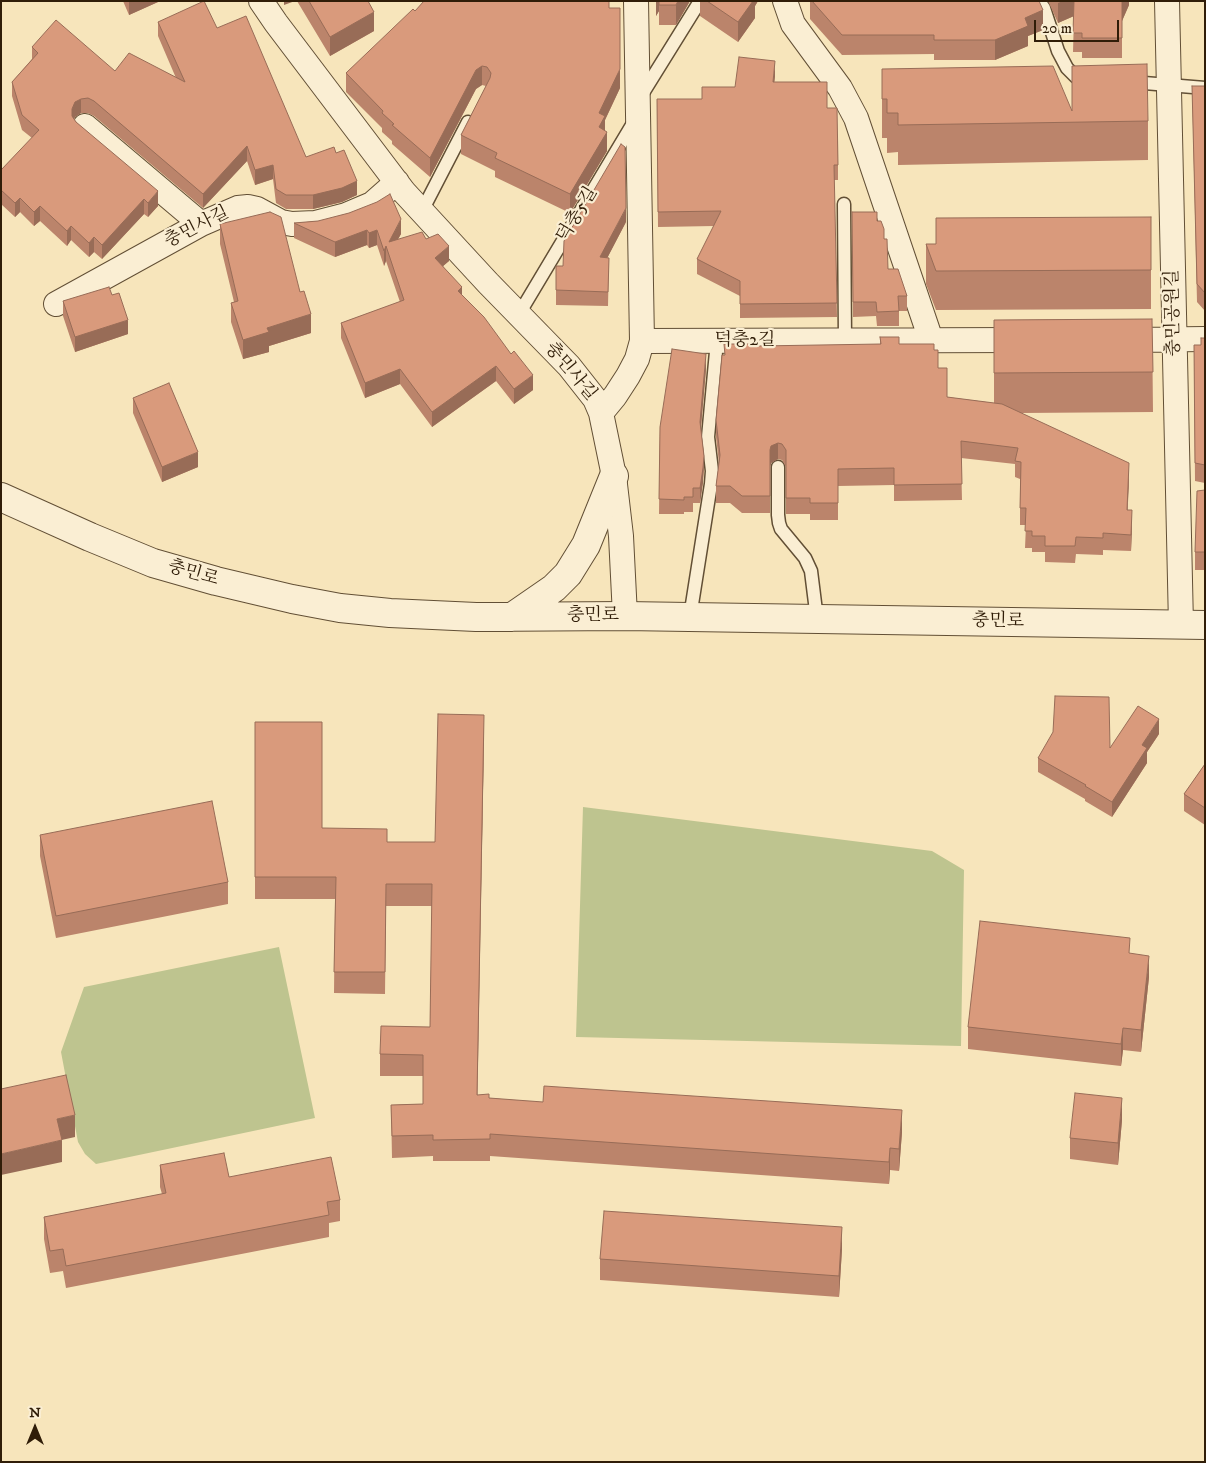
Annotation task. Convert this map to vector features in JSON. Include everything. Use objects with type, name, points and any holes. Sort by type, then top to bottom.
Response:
[{"type":"street","name":"충민사길","points":[[261,1],[397,182],[587,387],[601,413],[614,476],[621,536],[625,616]]},
{"type":"street","points":[[601,413],[616,396],[628,376],[637,359],[642,341],[636,1]]},
{"type":"street","points":[[785,1],[793,24],[840,88],[856,118],[931,340]]},
{"type":"street","name":"충민공원길","points":[[1167,1],[1174,340],[1187,496],[1193,625]]},
{"type":"street","points":[[85,126],[201,224]]},
{"type":"street","name":"충민사길","points":[[56,304],[201,224],[238,208],[248,207],[265,213],[280,222],[292,224],[320,222],[346,215],[372,204],[397,182]]},
{"type":"street","points":[[1097,340],[1205,339]]},
{"type":"street","name":"덕충2길","points":[[642,341],[1048,340]]},
{"type":"street","points":[[512,617],[554,588],[568,574],[584,550],[614,476]]},
{"type":"street","name":"충민로","points":[[1,497],[153,563],[216,581],[340,608],[390,613],[512,617],[625,616],[1193,625]]},
{"type":"lane","name":"덕충5길","points":[[519,314],[700,1]]},
{"type":"lane","points":[[1038,1],[1047,16],[1058,51],[1068,70],[1076,77],[1084,80],[1101,81]]},
{"type":"lane","points":[[1120,81],[1205,88]]},
{"type":"lane","points":[[422,211],[475,110]]},
{"type":"lane","points":[[844,204],[845,341]]},
{"type":"lane","points":[[690,617],[711,484],[712,471],[708,437],[717,341]]},
{"type":"lane","points":[[778,467],[779,523],[781,529],[805,558],[811,571],[817,619]]},
{"type":"green space","points":[[583,807],[932,851],[964,870],[961,1046],[576,1037]]},
{"type":"green space","points":[[279,947],[315,1118],[96,1164],[85,1154],[78,1142],[61,1052],[84,987]]},
{"type":"building","points":[[204,1],[217,28],[246,16],[306,157],[334,147],[336,153],[344,150],[357,181],[342,188],[313,195],[286,195],[276,189],[273,165],[255,170],[247,146],[203,194],[94,101],[88,98],[75,102],[72,116],[76,122],[158,191],[148,203],[144,199],[102,245],[94,237],[89,243],[71,226],[67,231],[40,206],[34,212],[20,198],[15,203],[1,190],[1,170],[39,130],[22,115],[12,82],[38,53],[32,47],[56,20],[115,71],[129,53],[185,82],[158,22]]},
{"type":"building","points":[[309,1],[368,1],[374,12],[330,37]]},
{"type":"building","points":[[424,1],[609,1],[609,8],[620,8],[620,69],[599,113],[605,116],[599,127],[607,132],[570,194],[495,158],[497,153],[461,135],[490,78],[491,73],[487,67],[482,66],[476,70],[430,158],[392,125],[394,124],[382,113],[383,111],[346,73],[413,9],[415,11]]},
{"type":"building","points":[[659,1],[678,1],[676,5],[659,5]]},
{"type":"building","points":[[707,1],[753,1],[738,22]]},
{"type":"building","points":[[812,1],[1039,1],[1043,10],[1025,18],[1028,26],[995,40],[934,40],[934,35],[842,35]]},
{"type":"building","points":[[1074,1],[1122,1],[1122,38],[1082,38],[1082,33],[1073,33]]},
{"type":"building","points":[[739,57],[775,61],[773,82],[827,82],[827,108],[837,108],[838,165],[834,165],[837,303],[740,304],[740,281],[697,259],[721,211],[658,212],[657,99],[702,99],[702,87],[735,87]]},
{"type":"building","points":[[1147,64],[1148,121],[898,125],[898,113],[887,113],[887,99],[882,99],[882,69],[1053,66],[1072,111],[1072,66]]},
{"type":"building","points":[[1192,86],[1205,86],[1205,293],[1197,284]]},
{"type":"building","points":[[621,144],[625,147],[626,208],[600,257],[609,258],[608,292],[556,290],[556,266],[563,266],[564,241]]},
{"type":"building","points":[[390,194],[401,219],[389,242],[422,232],[426,239],[438,234],[449,246],[435,258],[462,287],[458,291],[484,317],[511,354],[514,351],[533,375],[514,389],[496,366],[432,412],[400,369],[365,383],[341,323],[404,300],[386,246],[384,251],[377,230],[369,233],[367,230],[335,242],[294,223],[318,221],[349,213],[377,202]]},
{"type":"building","points":[[270,212],[281,217],[300,292],[304,291],[311,314],[267,328],[269,332],[243,340],[231,303],[238,301],[220,224]]},
{"type":"building","points":[[852,212],[877,212],[877,221],[881,221],[884,229],[884,239],[887,239],[888,269],[898,269],[907,296],[898,296],[899,311],[877,312],[876,302],[853,302]]},
{"type":"building","points":[[1151,217],[1151,270],[936,271],[926,244],[936,244],[936,218]]},
{"type":"building","points":[[109,287],[112,295],[119,293],[128,320],[75,337],[63,301]]},
{"type":"building","points":[[1152,319],[1153,372],[994,373],[994,320]]},
{"type":"building","points":[[880,337],[899,337],[899,344],[934,344],[934,350],[938,350],[938,368],[947,368],[947,397],[1002,404],[1129,463],[1127,510],[1132,510],[1131,535],[1103,533],[1103,538],[1076,537],[1075,546],[1045,546],[1045,536],[1032,536],[1032,531],[1025,531],[1026,508],[1020,508],[1021,462],[1015,461],[1018,448],[961,441],[962,484],[894,485],[894,468],[838,469],[838,503],[810,503],[810,498],[786,498],[786,450],[782,444],[778,443],[771,446],[770,450],[770,496],[742,496],[730,486],[716,486],[720,455],[716,420],[722,355],[725,355],[724,344],[758,344],[758,346],[881,344]]},
{"type":"building","points":[[1201,338],[1205,338],[1205,465],[1195,463],[1194,345],[1201,345]]},
{"type":"building","points":[[672,349],[706,354],[700,422],[704,456],[700,488],[693,488],[693,497],[684,497],[684,500],[659,499],[660,427]]},
{"type":"building","points":[[169,383],[198,452],[162,467],[133,398]]},
{"type":"building","points":[[1205,490],[1205,552],[1195,552],[1197,491]]},
{"type":"building","points":[[1055,696],[1109,697],[1110,748],[1138,706],[1159,719],[1142,745],[1147,748],[1112,802],[1038,758],[1053,732]]},
{"type":"building","points":[[438,714],[484,715],[477,1095],[489,1094],[489,1098],[543,1102],[544,1086],[902,1110],[899,1149],[890,1148],[889,1162],[490,1134],[490,1139],[433,1140],[433,1135],[392,1136],[391,1105],[423,1104],[423,1055],[380,1054],[381,1026],[430,1027],[432,884],[386,884],[385,972],[334,972],[336,877],[255,877],[255,722],[322,722],[322,828],[387,829],[387,842],[435,842]]},
{"type":"building","points":[[1205,764],[1205,808],[1184,794]]},
{"type":"building","points":[[212,801],[228,882],[56,916],[40,835]]},
{"type":"building","points":[[980,921],[1130,938],[1129,953],[1149,956],[1141,1030],[1123,1028],[1121,1044],[968,1027]]},
{"type":"building","points":[[66,1075],[75,1115],[57,1119],[62,1140],[1,1154],[1,1089]]},
{"type":"building","points":[[1075,1093],[1122,1098],[1118,1143],[1070,1138]]},
{"type":"building","points":[[224,1153],[229,1177],[331,1157],[340,1200],[327,1202],[329,1215],[66,1266],[63,1249],[50,1251],[44,1217],[166,1193],[160,1165]]},
{"type":"building","points":[[604,1211],[842,1227],[839,1276],[600,1259]]}]
